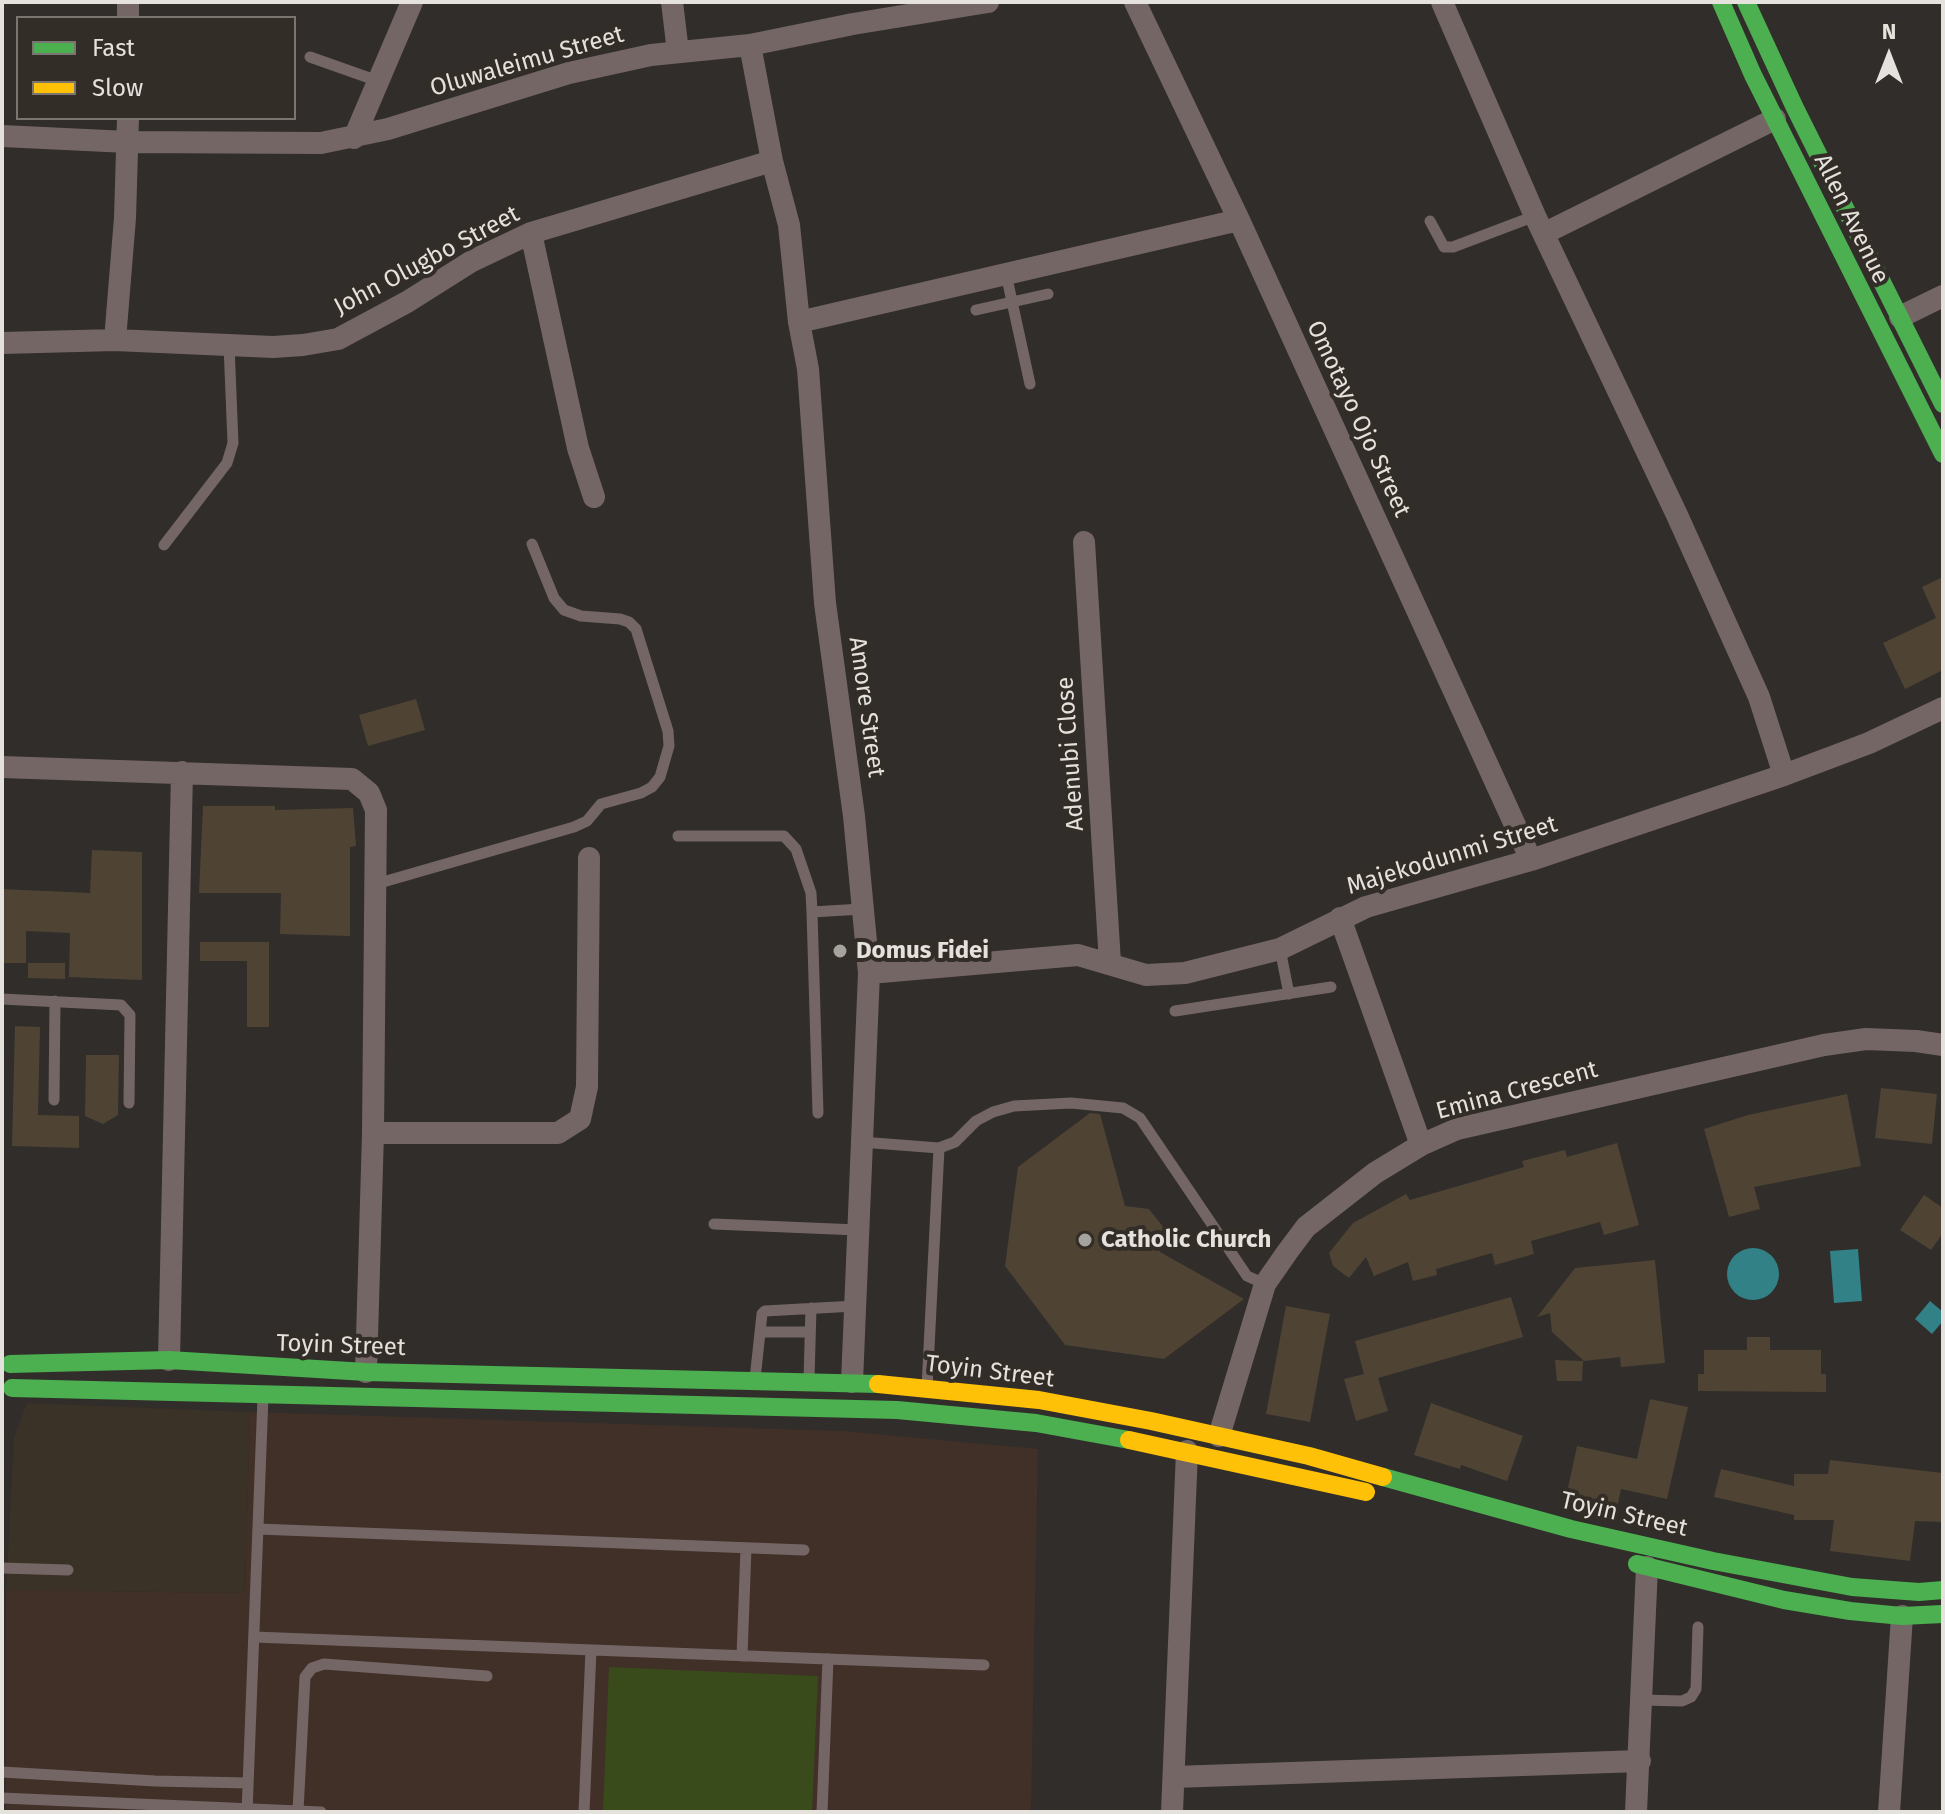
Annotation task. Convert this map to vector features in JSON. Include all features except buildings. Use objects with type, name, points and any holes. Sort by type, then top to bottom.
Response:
[{"type":"street","points":[[354,138],[412,2]]},
{"type":"street","points":[[672,2],[678,52]]},
{"type":"street","name":"Oluwaleimu Street","points":[[2,136],[128,142],[321,143],[388,129],[569,73],[651,55],[750,45],[933,6],[988,2]]},
{"type":"street","name":"Omotayo Ojo Street","points":[[1135,2],[1239,220],[1531,860]]},
{"type":"street","points":[[1442,2],[1540,225],[1759,697],[1784,775]]},
{"type":"street","name":"Allen Avenue","points":[[1721,2],[1775,119],[1943,454]]},
{"type":"street","name":"Allen Avenue","points":[[1746,2],[1795,108],[1943,404]]},
{"type":"street","name":"Amore Street","points":[[750,45],[772,161],[789,225],[799,322],[808,369],[825,603],[852,801],[869,973],[852,1382]]},
{"type":"street","points":[[1540,225],[1775,119]]},
{"type":"street","points":[[115,340],[125,218],[128,120]]},
{"type":"street","name":"John Olugbo Street","points":[[2,343],[115,340],[303,345],[338,339],[407,302],[472,261],[531,233],[772,161]]},
{"type":"street","points":[[799,322],[1239,220]]},
{"type":"street","points":[[531,233],[578,448],[594,497]]},
{"type":"street","points":[[1900,317],[1943,296]]},
{"type":"street","name":"Adenubi Close","points":[[1084,542],[1110,963]]},
{"type":"street","name":"Majekodunmi Street","points":[[869,973],[1078,955],[1146,975],[1185,973],[1280,949],[1366,907],[1531,860],[1784,775],[1869,743],[1943,708]]},
{"type":"street","points":[[2,767],[352,779],[369,793],[376,810],[376,884],[366,1372]]},
{"type":"street","points":[[169,1360],[182,772]]},
{"type":"street","points":[[373,1133],[558,1133],[580,1119],[587,1087],[589,858]]},
{"type":"street","points":[[1340,918],[1421,1145]]},
{"type":"street","name":"Emina Crescent","points":[[1219,1436],[1265,1284],[1306,1227],[1375,1173],[1421,1145],[1457,1129],[1824,1045],[1866,1039],[1943,1045]]},
{"type":"street","name":"Toyin Street","points":[[6,1362],[169,1360],[366,1372],[852,1382],[1039,1400],[1219,1436],[1414,1483],[1571,1529],[1713,1561],[1852,1587],[1919,1592],[1943,1590]]},
{"type":"street","points":[[6,1362],[16,1376],[6,1395]]},
{"type":"street","name":"Toyin Street","points":[[6,1395],[74,1388],[263,1396],[897,1410],[1036,1423],[1187,1451],[1409,1502],[1647,1567],[1784,1600],[1902,1616],[1943,1614]]},
{"type":"street","points":[[1172,1812],[1187,1451]]},
{"type":"street","points":[[1636,1812],[1647,1567]]},
{"type":"street","points":[[1889,1812],[1902,1616]]},
{"type":"street","points":[[1174,1777],[1640,1761]]},
{"type":"lane","points":[[310,57],[378,81]]},
{"type":"lane","points":[[1430,221],[1444,247],[1540,225]]},
{"type":"lane","points":[[1006,274],[1030,384]]},
{"type":"lane","points":[[976,310],[1048,294]]},
{"type":"lane","points":[[164,545],[227,463],[233,443],[229,345]]},
{"type":"lane","points":[[376,884],[574,827],[587,821],[601,804],[641,793],[652,787],[660,777],[669,746],[668,731],[636,629],[620,619],[581,616],[564,610],[554,598],[532,544]]},
{"type":"lane","points":[[678,836],[784,836],[796,849],[811,893],[818,1113]]},
{"type":"lane","points":[[812,912],[862,909]]},
{"type":"lane","points":[[1280,949],[1289,994]]},
{"type":"lane","points":[[1175,1011],[1331,987]]},
{"type":"lane","points":[[2,999],[121,1005],[130,1015],[129,1103]]},
{"type":"lane","points":[[54,1100],[55,1001]]},
{"type":"lane","points":[[860,1142],[939,1148],[955,1142],[976,1121],[1014,1106],[1071,1103],[1123,1108],[1140,1118],[1247,1276],[1265,1284]]},
{"type":"lane","points":[[927,1388],[939,1148]]},
{"type":"lane","points":[[714,1224],[858,1230]]},
{"type":"lane","points":[[755,1380],[762,1314],[765,1311],[855,1306]]},
{"type":"lane","points":[[809,1381],[811,1308]]},
{"type":"lane","points":[[760,1332],[810,1332]]},
{"type":"lane","points":[[247,1810],[263,1396]]},
{"type":"lane","points":[[258,1529],[804,1550]]},
{"type":"lane","points":[[742,1656],[746,1548]]},
{"type":"lane","points":[[2,1568],[68,1570]]},
{"type":"lane","points":[[1642,1700],[1682,1701],[1691,1697],[1696,1689],[1698,1627]]},
{"type":"lane","points":[[254,1637],[984,1665]]},
{"type":"lane","points":[[584,1812],[591,1650]]},
{"type":"lane","points":[[822,1812],[828,1659]]},
{"type":"lane","points":[[298,1811],[305,1677],[312,1668],[324,1664],[487,1676]]},
{"type":"lane","points":[[2,1772],[248,1783]]},
{"type":"lane","points":[[154,1804],[155,1781]]},
{"type":"lane","points":[[2,1798],[112,1807],[154,1804],[321,1812]]},
{"type":"shaded area","points":[[27,1403],[250,1412],[245,1593],[6,1590],[14,1437]]},
{"type":"shaded area","points":[[250,1412],[842,1431],[1038,1449],[1031,1812],[5,1812],[6,1590],[245,1593]]},
{"type":"green space","points":[[609,1667],[818,1676],[812,1812],[603,1812]]},
{"type":"water","points":[[1753,1248],[1771,1256],[1779,1274],[1771,1292],[1753,1300],[1735,1292],[1727,1274],[1735,1256]]},
{"type":"water","points":[[1858,1249],[1862,1301],[1834,1303],[1830,1251]]},
{"type":"water","points":[[1930,1301],[1943,1312],[1943,1321],[1932,1334],[1915,1319]]},
{"type":"traffic: fast","points":[[1721,2],[1753,75],[1943,454]]},
{"type":"traffic: fast","points":[[1746,2],[1795,108],[1943,404]]},
{"type":"traffic: fast","points":[[10,1364],[169,1360],[366,1372],[878,1384]]},
{"type":"traffic: fast","points":[[12,1388],[897,1410],[1036,1423],[1129,1440]]},
{"type":"traffic: fast","points":[[1383,1477],[1571,1529],[1713,1561],[1852,1587],[1919,1592],[1943,1590]]},
{"type":"traffic: fast","points":[[1637,1564],[1784,1600],[1850,1611],[1902,1616],[1943,1614]]},
{"type":"traffic: slow","points":[[878,1384],[1039,1400],[1309,1456],[1383,1477]]},
{"type":"traffic: slow","points":[[1129,1440],[1366,1492]]},
{"type":"place","name":"Domus Fidei","points":[[840,951]]},
{"type":"place","name":"Catholic Church","points":[[1085,1240]]}]
